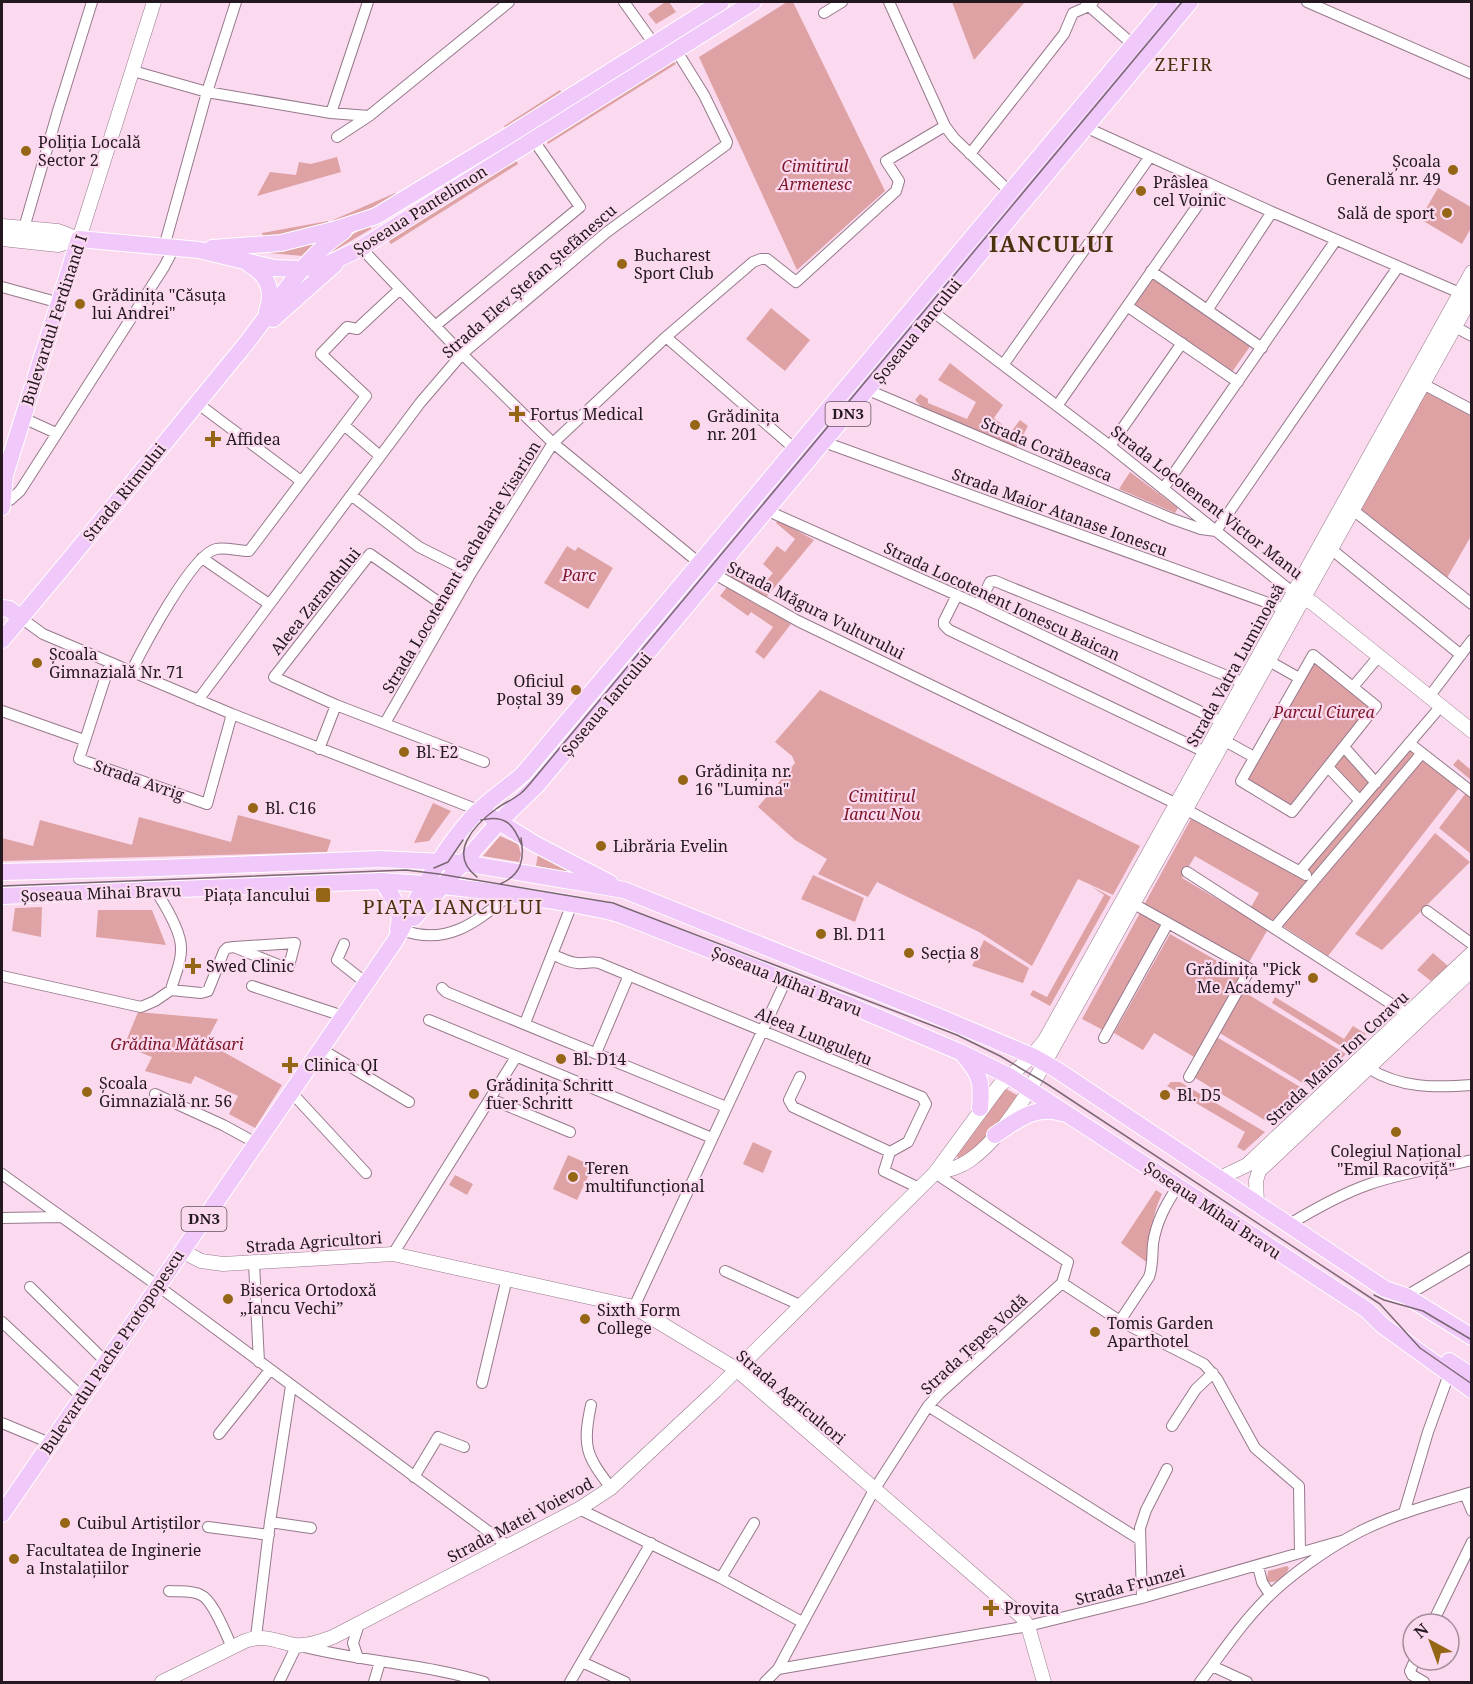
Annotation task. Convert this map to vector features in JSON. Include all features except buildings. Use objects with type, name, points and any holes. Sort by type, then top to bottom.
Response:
[{"type":"main road","name":"Șoseaua Pantelimon","points":[[79,239],[199,250],[274,268],[316,268],[342,259],[529,133],[654,44],[721,2]]},
{"type":"main road","name":"Șoseaua Pantelimon","points":[[199,250],[281,243],[358,223],[376,216],[676,50],[753,2]]},
{"type":"main road","name":"Șoseaua Iancului","points":[[500,821],[538,784],[768,511],[1085,128],[1168,2]]},
{"type":"main road","name":"Șoseaua Iancului","points":[[478,810],[524,773],[1010,192],[1138,50],[1190,2]]},
{"type":"main road","name":"Șoseaua Pantelimon","points":[[301,269],[329,242],[358,223]]},
{"type":"main road","name":"Bulevardul Ferdinand I","points":[[2,503],[3,478],[79,239]]},
{"type":"main road","name":"Strada Ritmului","points":[[246,344],[342,259]]},
{"type":"main road","points":[[244,262],[260,272],[268,284],[271,300],[263,319]]},
{"type":"main road","name":"Strada Ritmului","points":[[2,640],[8,608],[197,403],[246,344],[301,269]]},
{"type":"main road","points":[[518,804],[520,835]]},
{"type":"main road","points":[[478,810],[624,890]]},
{"type":"main road","name":"DN3","points":[[425,884],[439,861],[478,810]]},
{"type":"main road","name":"DN3","points":[[442,886],[500,821]]},
{"type":"main road","name":"Șoseaua Mihai Bravu","points":[[2,872],[362,859],[439,861],[464,863],[624,890],[937,1016],[1220,1178],[1386,1289],[1406,1296],[1472,1337]]},
{"type":"main road","points":[[382,882],[397,904],[401,915],[401,931]]},
{"type":"main road","name":"Șoseaua Mihai Bravu","points":[[2,896],[382,882],[425,884],[511,894],[608,911],[630,918],[960,1052],[1014,1071],[1036,1072],[1071,1115],[1367,1310],[1382,1325],[1472,1390]]},
{"type":"main road","name":"Bulevardul Pache Protopopescu","points":[[2,1514],[401,931],[425,884]]},
{"type":"main road","name":"Bulevardul Pache Protopopescu","points":[[401,931],[442,886]]},
{"type":"main road","points":[[960,1052],[979,1075],[980,1108]]},
{"type":"main road","points":[[995,1135],[1034,1112],[1049,1110],[1071,1115]]},
{"type":"main road","points":[[1386,1289],[1472,1347]]},
{"type":"main road","points":[[1367,1310],[1472,1376]]},
{"type":"street","points":[[24,228],[57,111],[92,2]]},
{"type":"street","name":"Bulevardul Ferdinand I","points":[[79,239],[154,2]]},
{"type":"street","points":[[56,433],[164,267],[207,92],[236,2]]},
{"type":"street","points":[[331,113],[368,2]]},
{"type":"street","points":[[337,137],[369,116],[506,2]]},
{"type":"street","points":[[624,2],[654,44]]},
{"type":"street","points":[[824,13],[842,2]]},
{"type":"street","points":[[889,2],[945,126],[970,154],[1010,192]]},
{"type":"street","points":[[1307,2],[1329,6],[1472,74]]},
{"type":"street","points":[[970,154],[1064,34],[1073,13],[1089,3],[1138,50]]},
{"type":"street","name":"Strada Elev Ștefan Ștefănescu","points":[[198,700],[420,403],[462,354],[607,232],[726,145],[727,142],[708,102],[676,50]]},
{"type":"street","points":[[133,71],[207,92],[331,113],[369,116]]},
{"type":"street","name":"Strada Locotenent Sachelarie Visarion","points":[[385,723],[471,573],[554,443],[666,338],[757,260],[767,259],[796,282],[896,191],[899,181],[886,161],[945,126]]},
{"type":"street","points":[[1085,128],[1272,212],[1466,295]]},
{"type":"street","name":"Strada Elev Ștefan Ștefănescu","points":[[435,326],[580,207],[529,133]]},
{"type":"street","points":[[1003,365],[1149,158]]},
{"type":"street","points":[[1057,406],[1212,185]]},
{"type":"street","points":[[1208,309],[1272,212]]},
{"type":"street","name":"Șoseaua Pantelimon","points":[[2,226],[58,231],[79,239]]},
{"type":"street","name":"Șoseaua Pantelimon","points":[[2,239],[58,245],[79,239]]},
{"type":"street","points":[[1163,489],[1336,240]]},
{"type":"street","name":"Strada Măgura Vulturului","points":[[361,248],[462,354],[554,443],[714,574],[798,621],[1182,807],[1314,879]]},
{"type":"street","points":[[1216,531],[1398,267]]},
{"type":"street","points":[[1151,271],[1262,348]]},
{"type":"street","name":"Strada Vatra Luminoasă","points":[[1036,1072],[1134,904],[1182,807],[1205,752],[1285,609],[1300,595],[1331,549],[1455,327],[1472,272]]},
{"type":"street","points":[[2,287],[60,303]]},
{"type":"street","points":[[130,672],[154,626],[202,558],[215,549],[249,551],[366,396],[321,354],[347,327],[357,329],[400,290]]},
{"type":"street","name":"Strada Vatra Luminoasă","points":[[1036,1072],[1048,1035],[1182,807],[1225,741],[1269,661],[1300,595],[1466,295]]},
{"type":"street","name":"Strada Locotenent Victor Manu","points":[[919,301],[1110,446],[1286,587],[1300,595],[1379,656],[1472,731]]},
{"type":"street","points":[[1127,306],[1238,382]]},
{"type":"street","points":[[1455,327],[1472,336]]},
{"type":"street","points":[[666,338],[795,449]]},
{"type":"street","points":[[1110,446],[1182,343]]},
{"type":"street","points":[[1423,384],[1472,410]]},
{"type":"street","name":"Strada Corăbeasca","points":[[868,390],[1170,518],[1201,529],[1216,531]]},
{"type":"street","points":[[197,403],[301,481]]},
{"type":"street","name":"Bulevardul Ferdinand I","points":[[2,503],[10,500],[20,491],[56,433],[23,418]]},
{"type":"street","points":[[344,425],[380,456]]},
{"type":"street","name":"Strada Maior Atanase Ionescu","points":[[825,442],[1285,609]]},
{"type":"street","points":[[351,495],[419,547],[471,573]]},
{"type":"street","points":[[1353,510],[1472,604]]},
{"type":"street","name":"Strada Locotenent Ionescu Baican","points":[[768,511],[979,604],[1222,722]]},
{"type":"street","points":[[1331,549],[1461,655]]},
{"type":"street","name":"Aleea Zarandului","points":[[450,610],[369,554],[274,677],[336,705],[484,762]]},
{"type":"street","points":[[202,558],[269,604]]},
{"type":"street","points":[[979,604],[990,582],[995,581],[1244,683]]},
{"type":"street","points":[[957,595],[944,621],[944,625],[949,630],[1205,752]]},
{"type":"street","points":[[8,608],[43,634],[130,672],[319,749],[478,810]]},
{"type":"street","points":[[1429,697],[1472,640]]},
{"type":"street","points":[[1313,655],[1353,687],[1376,706],[1292,812],[1241,781],[1313,655]]},
{"type":"street","points":[[1353,687],[1379,656]]},
{"type":"street","points":[[1269,661],[1299,678]]},
{"type":"street","name":"Strada Avrig","points":[[110,663],[78,759],[207,804],[232,714]]},
{"type":"street","points":[[319,749],[336,705]]},
{"type":"street","points":[[1300,871],[1441,706]]},
{"type":"street","points":[[2,711],[84,740]]},
{"type":"street","points":[[1225,741],[1254,757]]},
{"type":"street","points":[[1409,743],[1472,792]]},
{"type":"street","points":[[1344,747],[1376,783]]},
{"type":"street","points":[[1274,928],[1422,753]]},
{"type":"street","points":[[1328,767],[1360,801]]},
{"type":"street","points":[[1187,872],[1411,1018]]},
{"type":"street","points":[[156,891],[166,907],[180,940],[181,948],[171,990]]},
{"type":"street","points":[[401,931],[423,936],[452,933],[477,921],[511,894]]},
{"type":"street","points":[[525,1023],[572,904]]},
{"type":"street","points":[[1134,904],[1250,969],[1189,1077]]},
{"type":"street","points":[[1427,910],[1472,944]]},
{"type":"street","points":[[1104,1038],[1168,923]]},
{"type":"street","points":[[2,976],[137,1008],[150,1004],[171,990],[201,993],[208,991],[227,948],[234,947],[295,943],[289,966],[286,968],[234,947]]},
{"type":"street","points":[[344,944],[337,960],[366,983]]},
{"type":"street","name":"Strada Maior Ion Coravu","points":[[1257,1203],[1256,1181],[1259,1171],[1472,953]]},
{"type":"street","name":"Aleea Lungulețu","points":[[552,955],[574,963],[591,961],[599,963],[922,1097],[926,1100],[926,1104],[908,1142],[890,1152]]},
{"type":"street","name":"Strada Maior Ion Coravu","points":[[1411,1018],[1472,970]]},
{"type":"street","points":[[596,1053],[628,975]]},
{"type":"street","points":[[634,1307],[786,980]]},
{"type":"street","points":[[252,986],[343,1016]]},
{"type":"street","points":[[442,988],[446,992],[726,1107]]},
{"type":"street","points":[[429,1020],[712,1138]]},
{"type":"street","points":[[321,1049],[409,1102]]},
{"type":"street","points":[[393,1254],[516,1057]]},
{"type":"street","points":[[1364,1064],[1380,1076],[1403,1084],[1434,1087],[1472,1085]]},
{"type":"street","name":"Strada Maior Ion Coravu","points":[[1220,1178],[1247,1165],[1364,1064]]},
{"type":"street","name":"Strada Vatra Luminoasă","points":[[1014,1071],[1036,1072]]},
{"type":"street","name":"Strada Matei Voievod","points":[[256,1637],[275,1638],[297,1645],[327,1639],[579,1509],[611,1488],[642,1461],[934,1173],[980,1108],[1014,1071]]},
{"type":"street","name":"Strada Matei Voievod","points":[[934,1173],[960,1166],[969,1161],[995,1135],[1036,1072]]},
{"type":"street","points":[[800,1077],[789,1100],[793,1107],[890,1152],[884,1168],[885,1174],[919,1188]]},
{"type":"street","points":[[291,1092],[366,1173]]},
{"type":"street","points":[[154,1094],[223,1125],[256,1143]]},
{"type":"street","points":[[490,1099],[570,1132]]},
{"type":"street","points":[[1288,1225],[1366,1185],[1472,1160]]},
{"type":"street","points":[[934,1173],[1068,1262],[1062,1283],[1120,1321],[1198,1360],[1213,1373],[1252,1444],[1299,1486],[1300,1554]]},
{"type":"street","points":[[2,1174],[158,1286],[508,1546]]},
{"type":"street","points":[[1120,1321],[1149,1277],[1152,1270],[1158,1221],[1178,1186]]},
{"type":"street","points":[[2,1218],[62,1217]]},
{"type":"street","name":"Strada Agricultori","points":[[182,1251],[192,1257],[212,1263],[254,1263],[393,1254],[634,1307],[736,1369],[1021,1616],[1028,1626],[1044,1683]]},
{"type":"street","points":[[1406,1296],[1472,1257]]},
{"type":"street","points":[[254,1263],[259,1362]]},
{"type":"street","points":[[725,1271],[800,1305]]},
{"type":"street","points":[[482,1383],[507,1278]]},
{"type":"street","name":"Strada Țepeș Vodă","points":[[765,1683],[778,1669],[874,1490],[928,1406],[1062,1283]]},
{"type":"street","points":[[30,1287],[106,1362]]},
{"type":"street","points":[[2,1322],[82,1397]]},
{"type":"street","points":[[219,1434],[270,1370]]},
{"type":"street","points":[[1172,1426],[1187,1400],[1213,1373]]},
{"type":"street","points":[[1404,1513],[1428,1432],[1449,1374]]},
{"type":"street","points":[[162,1683],[256,1637],[268,1535],[291,1386]]},
{"type":"street","points":[[591,1405],[586,1427],[588,1454],[611,1488]]},
{"type":"street","points":[[928,1406],[1139,1539]]},
{"type":"street","points":[[2,1423],[50,1443]]},
{"type":"street","points":[[414,1477],[438,1437],[464,1447]]},
{"type":"street","points":[[1142,1598],[1139,1539],[1143,1520],[1167,1469]]},
{"type":"street","points":[[1200,1683],[1270,1595],[1301,1570],[1345,1540],[1366,1528],[1404,1513],[1468,1493],[1472,1511]]},
{"type":"street","points":[[579,1509],[721,1578],[802,1622]]},
{"type":"street","points":[[270,1522],[311,1528]]},
{"type":"street","points":[[721,1578],[754,1523]]},
{"type":"street","points":[[208,1527],[268,1535]]},
{"type":"street","name":"Strada Frunzei","points":[[778,1669],[1028,1626],[1142,1598],[1345,1540]]},
{"type":"street","points":[[1438,1612],[1472,1542]]},
{"type":"street","points":[[570,1683],[651,1543]]},
{"type":"street","points":[[1258,1566],[1262,1582],[1270,1595]]},
{"type":"street","points":[[169,1591],[196,1593],[204,1596],[210,1603],[232,1647]]},
{"type":"street","points":[[358,1658],[353,1643],[359,1624]]},
{"type":"street","points":[[279,1683],[297,1645],[460,1676],[484,1683]]},
{"type":"street","points":[[374,1683],[380,1662]]},
{"type":"street","points":[[582,1662],[626,1683]]},
{"type":"street","points":[[1212,1666],[1247,1683]]},
{"type":"street","points":[[1410,1672],[1412,1676],[1425,1683]]},
{"type":"green space","points":[[665,2],[669,2],[676,12],[656,24],[648,14]]},
{"type":"green space","name":"Cimitirul Armenesc","points":[[787,2],[793,2],[885,191],[797,270],[699,57]]},
{"type":"green space","points":[[952,2],[1025,2],[974,60]]},
{"type":"green space","points":[[673,60],[676,64],[548,144],[546,140]]},
{"type":"green space","points":[[560,90],[563,94],[506,130],[504,126]]},
{"type":"green space","points":[[337,157],[341,172],[257,196],[270,172],[296,175],[299,162],[311,164]]},
{"type":"green space","points":[[516,160],[518,164],[391,244],[388,240]]},
{"type":"green space","name":"Sală de sport","points":[[1438,188],[1471,207],[1471,228],[1462,244],[1420,219]]},
{"type":"green space","points":[[395,193],[396,197],[335,224],[333,220]]},
{"type":"green space","points":[[328,221],[329,225],[263,238],[262,233]]},
{"type":"green space","points":[[369,225],[371,229],[332,252],[331,250],[345,239]]},
{"type":"green space","points":[[321,238],[303,256],[269,253],[269,252]]},
{"type":"green space","points":[[1152,277],[1251,345],[1232,372],[1133,304]]},
{"type":"green space","points":[[771,308],[810,340],[785,371],[746,339]]},
{"type":"green space","points":[[950,363],[1003,405],[994,418],[1011,432],[1020,420],[1028,426],[1016,448],[926,411],[915,400],[920,394],[928,399],[928,403],[967,419],[976,402],[938,380]]},
{"type":"green space","points":[[1424,391],[1471,416],[1471,536],[1447,578],[1360,508]]},
{"type":"green space","points":[[1130,472],[1178,508],[1175,513],[1119,489]]},
{"type":"green space","points":[[778,520],[814,540],[765,599],[730,578],[740,567],[763,585],[773,573],[763,564],[777,546],[785,552],[795,539],[776,523]]},
{"type":"green space","name":"Parc","points":[[567,546],[575,551],[578,547],[613,568],[588,609],[544,583]]},
{"type":"green space","points":[[727,587],[791,624],[764,659],[755,652],[773,627],[751,612],[748,616],[720,596]]},
{"type":"green space","name":"Parcul Ciurea","points":[[1314,659],[1373,707],[1342,747],[1373,783],[1359,799],[1328,765],[1292,810],[1244,780]]},
{"type":"green space","name":"Cimitirul Iancu Nou","points":[[820,690],[1140,846],[1113,895],[1078,879],[1032,966],[979,932],[877,882],[868,897],[818,874],[827,859],[795,840],[758,807],[795,763],[792,756],[775,742]]},
{"type":"green space","points":[[1409,746],[1419,754],[1313,875],[1304,870]]},
{"type":"green space","points":[[1458,759],[1471,770],[1471,780],[1453,765]]},
{"type":"green space","points":[[1422,760],[1459,788],[1328,956],[1281,925]]},
{"type":"green space","points":[[1466,793],[1471,798],[1471,854],[1439,828]]},
{"type":"green space","points":[[433,803],[451,811],[429,841],[414,843]]},
{"type":"green space","points":[[238,815],[331,840],[327,852],[2,861],[2,838],[33,846],[40,820],[132,845],[139,817],[231,842]]},
{"type":"green space","points":[[1192,817],[1307,881],[1273,923],[1250,909],[1259,893],[1195,856],[1182,878],[1268,929],[1248,964],[1144,905]]},
{"type":"green space","points":[[1435,833],[1470,862],[1382,950],[1355,934]]},
{"type":"green space","points":[[500,836],[518,844],[521,854],[519,862],[483,856]]},
{"type":"green space","points":[[538,854],[581,874],[536,866]]},
{"type":"green space","points":[[813,875],[864,898],[855,922],[801,899]]},
{"type":"green space","points":[[1091,886],[1111,897],[1050,1006],[1030,995],[1033,990],[1047,997],[1104,895]]},
{"type":"green space","points":[[42,907],[41,937],[12,931],[15,908]]},
{"type":"green space","points":[[98,910],[152,910],[166,945],[96,937]]},
{"type":"green space","points":[[1141,911],[1162,923],[1103,1030],[1082,1019]]},
{"type":"green space","points":[[1170,934],[1242,975],[1194,1057],[1154,1033],[1143,1050],[1114,1033]]},
{"type":"green space","points":[[984,940],[1029,968],[1023,983],[972,966]]},
{"type":"green space","points":[[1433,953],[1448,966],[1431,981],[1417,970]]},
{"type":"green space","points":[[1241,990],[1346,1054],[1311,1088],[1218,1032]]},
{"type":"green space","points":[[1275,997],[1344,1039],[1353,1026],[1366,1034],[1349,1051],[1272,1003]]},
{"type":"green space","name":"Grădina Mătăsari","points":[[138,1012],[218,1019],[206,1042],[282,1085],[255,1128],[229,1114],[238,1096],[195,1076],[191,1084],[145,1071],[152,1057],[124,1046]]},
{"type":"green space","points":[[1215,1036],[1307,1091],[1273,1125],[1192,1076]]},
{"type":"green space","points":[[1171,1082],[1180,1082],[1265,1132],[1244,1151],[1237,1147],[1245,1132],[1167,1086]]},
{"type":"green space","points":[[1001,1086],[1022,1098],[978,1146],[960,1159],[952,1153]]},
{"type":"green space","points":[[753,1142],[772,1151],[763,1173],[743,1164]]},
{"type":"green space","name":"Teren multifuncțional","points":[[568,1155],[593,1166],[577,1200],[553,1189]]},
{"type":"green space","points":[[455,1175],[473,1184],[467,1195],[449,1185]]},
{"type":"green space","points":[[1156,1190],[1162,1194],[1153,1219],[1149,1264],[1121,1243]]},
{"type":"green space","points":[[1287,1566],[1289,1568],[1284,1576],[1269,1582],[1268,1571]]},
{"type":"tram line","points":[[477,877],[468,868],[464,859],[464,850],[472,831],[528,786],[1182,2]]},
{"type":"tram line","points":[[481,820],[497,819],[508,823],[516,832],[522,846]]},
{"type":"tram line","points":[[500,884],[513,876],[520,866],[521,838]]},
{"type":"tram line","points":[[434,868],[448,862],[463,840]]},
{"type":"tram line","points":[[2,886],[406,870],[613,903],[957,1035],[1000,1056],[1047,1084],[1380,1304],[1420,1348],[1472,1384]]},
{"type":"tram line","points":[[1374,1295],[1423,1311],[1472,1340]]},
{"type":"place","name":"Poliția Locală Sector 2","points":[[26,151]]},
{"type":"place","name":"Școala Generală nr. 49","points":[[1453,170]]},
{"type":"place","name":"Prâslea cel Voinic","points":[[1141,191]]},
{"type":"place","name":"Sală de sport","points":[[1447,213]]},
{"type":"place","name":"Bucharest Sport Club","points":[[622,264]]},
{"type":"place","name":"Grădinița \"Căsuța lui Andrei\"","points":[[80,304]]},
{"type":"place","name":"Fortus Medical","points":[[517,414]]},
{"type":"place","name":"Grădinița nr. 201","points":[[695,425]]},
{"type":"place","name":"Affidea","points":[[213,439]]},
{"type":"place","name":"Școala Gimnazială Nr. 71","points":[[37,663]]},
{"type":"place","name":"Oficiul Poștal 39","points":[[576,690]]},
{"type":"place","name":"Bl. E2","points":[[404,752]]},
{"type":"place","name":"Grădinița nr. 16 \"Lumina\"","points":[[683,780]]},
{"type":"place","name":"Bl. C16","points":[[253,808]]},
{"type":"place","name":"Librăria Evelin","points":[[601,846]]},
{"type":"place","name":"Piața Iancului","points":[[323,895]]},
{"type":"place","name":"Bl. D11","points":[[821,934]]},
{"type":"place","name":"Secția 8","points":[[909,953]]},
{"type":"place","name":"Swed Clinic","points":[[193,966]]},
{"type":"place","name":"Grădinița \"Pick Me Academy\"","points":[[1313,978]]},
{"type":"place","name":"Bl. D14","points":[[561,1059]]},
{"type":"place","name":"Clinica QI","points":[[290,1065]]},
{"type":"place","name":"Școala Gimnazială nr. 56","points":[[87,1092]]},
{"type":"place","name":"Grădinița Schritt fuer Schritt","points":[[474,1094]]},
{"type":"place","name":"Bl. D5","points":[[1165,1095]]},
{"type":"place","name":"Colegiul Național \"Emil Racoviță\"","points":[[1396,1132]]},
{"type":"place","name":"Teren multifuncțional","points":[[573,1177]]},
{"type":"place","name":"Biserica Ortodoxă „Iancu Vechi”","points":[[228,1299]]},
{"type":"place","name":"Sixth Form College","points":[[585,1319]]},
{"type":"place","name":"Tomis Garden Aparthotel","points":[[1095,1332]]},
{"type":"place","name":"Cuibul Artiștilor","points":[[65,1523]]},
{"type":"place","name":"Facultatea de Inginerie a Instalațiilor","points":[[14,1559]]},
{"type":"place","name":"Provita","points":[[991,1608]]},
{"type":"district","name":"ZEFIR","points":[[1184,65]]},
{"type":"district","name":"IANCULUI","points":[[1052,244]]},
{"type":"district","name":"PIAȚA IANCULUI","points":[[453,907]]}]
